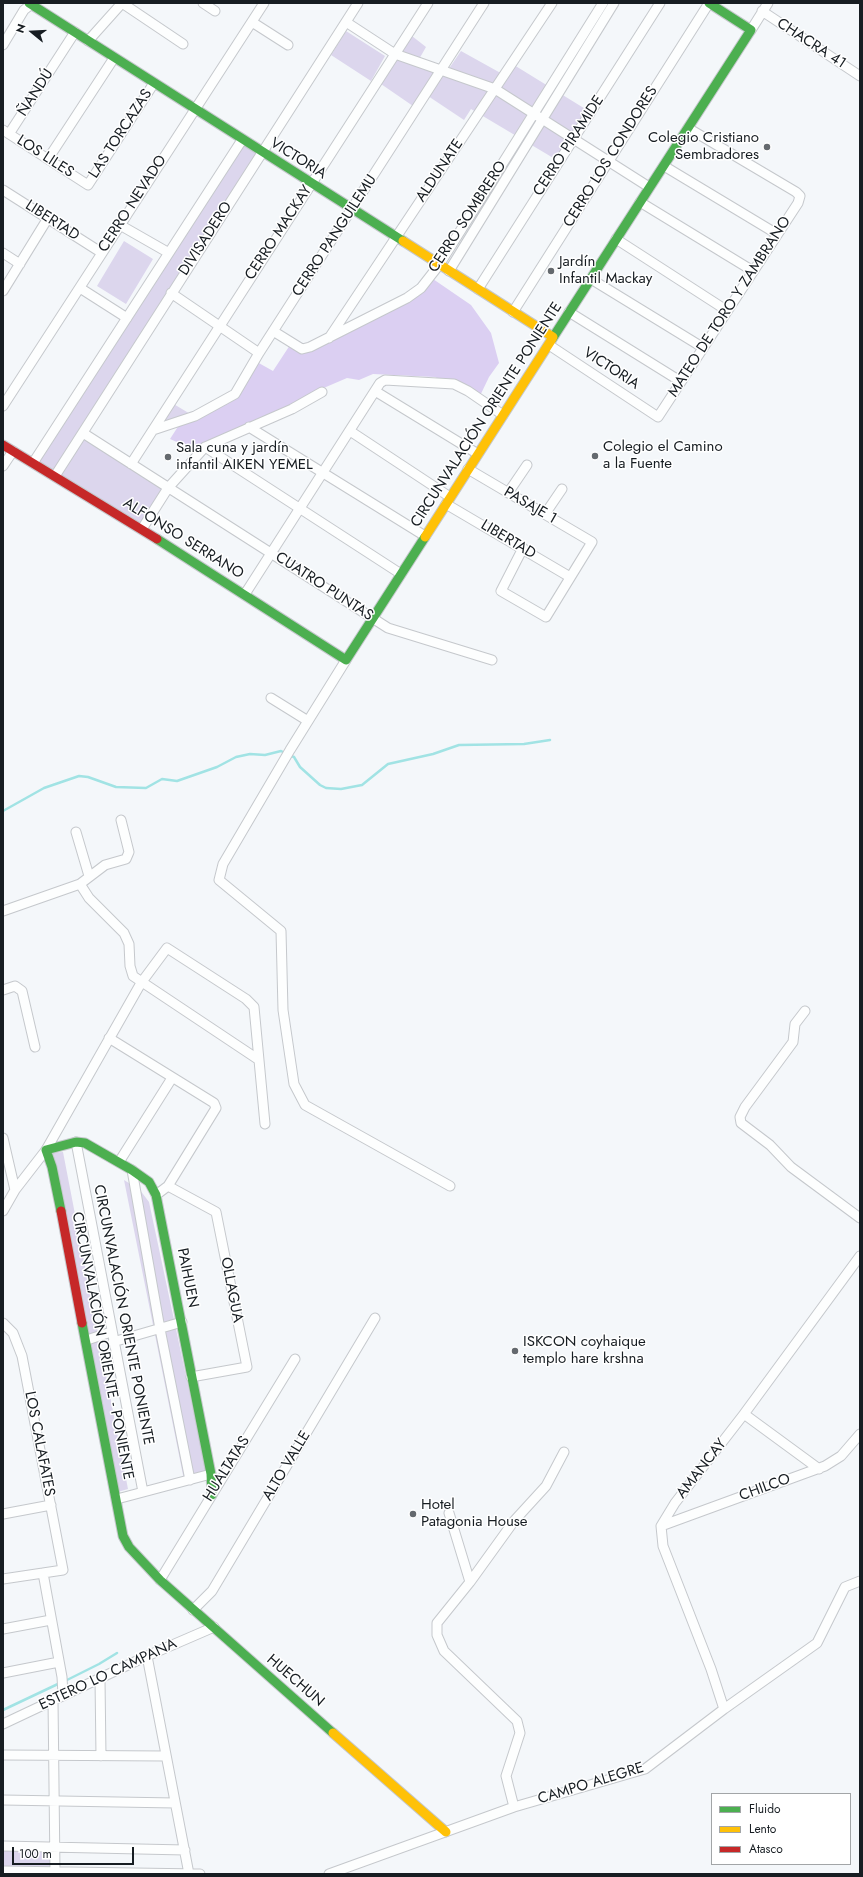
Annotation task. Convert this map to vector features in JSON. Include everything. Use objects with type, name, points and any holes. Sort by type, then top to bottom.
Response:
[{"type":"street","points":[[3,45],[24,10],[31,3]]},
{"type":"street","name":"VICTORIA","points":[[31,3],[242,140],[478,289],[658,417]]},
{"type":"street","points":[[88,41],[122,3],[183,44]]},
{"type":"street","points":[[203,3],[215,11]]},
{"type":"street","name":"CERRO NEVADO","points":[[3,406],[264,3]]},
{"type":"street","name":"DIVISADERO","points":[[55,476],[358,3]]},
{"type":"street","name":"CERRO MACKAY","points":[[131,464],[428,3]]},
{"type":"street","name":"CERRO PANGUILEMU","points":[[153,430],[196,416],[235,394],[273,331],[484,3]]},
{"type":"street","name":"ALDUNATE","points":[[328,339],[552,3]]},
{"type":"street","name":"CERRO SOMBRERO","points":[[273,331],[302,349],[328,339],[407,298],[421,288],[439,265],[532,114],[603,3]]},
{"type":"street","name":"CERRO SOMBRERO","points":[[449,271],[614,3]]},
{"type":"street","name":"CERRO PIRAMIDE","points":[[478,289],[660,3]]},
{"type":"street","points":[[709,3],[751,30]]},
{"type":"street","name":"CERRO LOS CONDORES","points":[[512,312],[709,3]]},
{"type":"street","name":"CIRCUNVALACIÓN ORIENTE PONIENTE","points":[[450,1186],[305,1105],[294,1084],[283,1010],[281,930],[219,880],[224,864],[282,763],[346,660],[768,3]]},
{"type":"street","name":"CHACRA 41","points":[[762,11],[860,76]]},
{"type":"street","points":[[252,22],[288,45]]},
{"type":"street","points":[[346,22],[394,54],[495,89],[532,114],[649,187]]},
{"type":"street","name":"ÑANDÚ","points":[[6,132],[75,32]]},
{"type":"street","points":[[48,159],[114,58]]},
{"type":"street","name":"LAS TORCAZAS","points":[[88,185],[154,83]]},
{"type":"street","name":"MATEO DE TORO Y ZAMBRANO","points":[[658,417],[726,310],[798,203],[800,196],[796,192],[688,128]]},
{"type":"street","name":"LOS LILES","points":[[6,132],[88,185]]},
{"type":"street","name":"DIVISADERO","points":[[33,463],[242,140]]},
{"type":"street","points":[[664,166],[778,234]]},
{"type":"street","name":"LIBERTAD","points":[[3,190],[102,253]]},
{"type":"street","points":[[640,202],[753,271]]},
{"type":"street","points":[[3,290],[48,218]]},
{"type":"street","points":[[120,224],[169,254]]},
{"type":"street","points":[[616,240],[726,310]]},
{"type":"street","points":[[3,253],[20,264]]},
{"type":"street","points":[[591,279],[702,347]]},
{"type":"street","points":[[80,288],[127,318]]},
{"type":"street","points":[[171,293],[259,353]]},
{"type":"street","points":[[569,312],[680,381]]},
{"type":"street","points":[[245,594],[300,507],[376,391],[385,380],[454,384],[468,390],[503,415]]},
{"type":"street","points":[[376,391],[478,454]]},
{"type":"street","points":[[142,529],[168,488],[205,446],[292,409],[322,392]]},
{"type":"street","points":[[249,427],[425,536]]},
{"type":"street","name":"LIBERTAD","points":[[350,431],[448,500],[570,577]]},
{"type":"street","name":"CUATRO PUNTAS","points":[[82,433],[271,552],[388,628],[492,660]]},
{"type":"street","name":"ALFONSO SERRANO","points":[[3,445],[142,529],[346,660]]},
{"type":"street","points":[[205,446],[401,574]]},
{"type":"street","points":[[3,466],[13,451]]},
{"type":"street","points":[[508,493],[527,465]]},
{"type":"street","name":"PASAJE 1","points":[[468,470],[592,542],[570,577]]},
{"type":"street","points":[[545,514],[562,490]]},
{"type":"street","points":[[524,548],[501,591],[546,617],[570,577]]},
{"type":"street","points":[[271,698],[308,722]]},
{"type":"street","points":[[3,911],[80,884],[105,865],[126,859],[129,855],[129,846],[121,820]]},
{"type":"street","points":[[76,832],[89,876]]},
{"type":"street","points":[[80,884],[89,898],[124,933],[129,944],[132,974],[142,983],[259,1060]]},
{"type":"street","points":[[3,1211],[15,1190],[46,1150],[109,1038],[142,983],[167,948],[246,999],[254,1007],[265,1124]]},
{"type":"street","points":[[3,990],[15,986],[22,991],[35,1047]]},
{"type":"street","points":[[805,1011],[795,1024],[793,1042],[745,1107],[740,1117],[741,1123],[770,1145],[791,1167],[860,1218]]},
{"type":"street","points":[[109,1038],[214,1103],[216,1108],[168,1186],[156,1195]]},
{"type":"street","points":[[119,1162],[172,1078]]},
{"type":"street","points":[[3,1138],[15,1190]]},
{"type":"street","points":[[46,1150],[76,1142]]},
{"type":"street","name":"CIRCUNVALACIÓN ORIENTE PONIENTE","points":[[76,1142],[111,1332],[143,1492]]},
{"type":"street","name":"PAIHUEN","points":[[76,1142],[85,1144],[132,1170],[149,1182],[156,1195],[211,1474],[212,1495]]},
{"type":"street","name":"CIRCUNVALACIÓN ORIENTE - PONIENTE","points":[[46,1150],[52,1167],[87,1340],[123,1536],[129,1547]]},
{"type":"street","points":[[132,1170],[160,1329],[190,1480]]},
{"type":"street","name":"OLLAGUA","points":[[168,1186],[216,1212],[246,1367],[191,1377]]},
{"type":"street","name":"AMANCAY","points":[[661,1526],[676,1503],[744,1414],[860,1256]]},
{"type":"street","name":"ALTO VALLE","points":[[193,1610],[212,1591],[375,1318]]},
{"type":"street","points":[[113,1342],[182,1322]]},
{"type":"street","name":"LOS CALAFATES","points":[[3,1323],[13,1333],[22,1356],[62,1570],[43,1573]]},
{"type":"street","points":[[87,1340],[111,1332]]},
{"type":"street","name":"HUALTATAS","points":[[160,1580],[295,1359]]},
{"type":"street","points":[[744,1414],[819,1468]]},
{"type":"street","name":"CHILCO","points":[[661,1526],[819,1468],[841,1456],[860,1434]]},
{"type":"street","points":[[514,1807],[506,1776],[520,1733],[516,1721],[444,1651],[437,1635],[437,1623],[470,1582],[514,1521],[546,1486],[564,1452]]},
{"type":"street","points":[[117,1499],[211,1474]]},
{"type":"street","points":[[3,1514],[51,1505]]},
{"type":"street","points":[[449,1513],[470,1582]]},
{"type":"street","points":[[661,1526],[663,1546],[711,1669],[724,1709]]},
{"type":"street","name":"HUECHUN","points":[[129,1547],[160,1580],[193,1610],[446,1832]]},
{"type":"street","points":[[3,1579],[43,1573],[62,1677],[63,1692]]},
{"type":"street","name":"CAMPO ALEGRE","points":[[329,1874],[514,1807],[645,1769],[724,1709],[817,1643],[845,1587],[860,1581]]},
{"type":"street","points":[[3,1629],[51,1620]]},
{"type":"street","name":"ESTERO LO CAMPANA","points":[[3,1724],[53,1700],[63,1692],[100,1679],[147,1656],[214,1628]]},
{"type":"street","points":[[147,1656],[190,1874]]},
{"type":"street","points":[[3,1672],[59,1662]]},
{"type":"street","points":[[100,1679],[101,1756]]},
{"type":"street","points":[[53,1700],[55,1871]]},
{"type":"street","points":[[3,1755],[166,1756]]},
{"type":"street","points":[[3,1800],[175,1803]]},
{"type":"street","points":[[3,1846],[186,1850]]},
{"type":"street","points":[[3,1871],[200,1874]]},
{"type":"shaded area","points":[[346,31],[385,56],[371,81],[331,55]]},
{"type":"shaded area","points":[[412,36],[426,47],[418,61],[448,70],[461,51],[506,76],[514,65],[587,110],[555,159],[471,109],[464,120],[422,92],[413,106],[381,84]]},
{"type":"shaded area","points":[[242,144],[258,154],[53,471],[38,462]]},
{"type":"shaded area","points":[[124,241],[153,259],[126,304],[97,286]]},
{"type":"shaded area","points":[[433,279],[471,305],[491,333],[499,363],[489,377],[478,400],[435,377],[373,374],[359,380],[347,378],[319,390],[284,411],[193,449],[170,439],[179,425],[235,397],[257,362],[273,371],[290,345],[302,351]]},
{"type":"shaded area","points":[[172,403],[192,415],[158,426]]},
{"type":"shaded area","points":[[84,437],[164,488],[141,524],[60,475]]},
{"type":"shaded area","points":[[63,1152],[128,1489],[114,1493],[49,1153]]},
{"type":"shaded area","points":[[124,1180],[140,1190],[149,1202],[207,1475],[184,1480]]},
{"type":"shaded area","points":[[3,1849],[51,1849],[52,1867],[3,1866]]},
{"type":"waterway","points":[[289,755],[294,757],[300,767],[320,785],[326,788],[341,789],[362,785],[388,764],[433,754],[459,745],[524,744],[550,740]]},
{"type":"waterway","points":[[3,811],[44,788],[79,776],[88,777],[116,787],[146,788],[162,779],[177,781],[217,767],[236,757],[250,754],[265,755],[281,751],[285,753]]},
{"type":"waterway","points":[[65,1681],[117,1653]]},
{"type":"waterway","points":[[3,1710],[60,1683]]},
{"type":"traffic: fast","points":[[29,3],[403,241]]},
{"type":"traffic: fast","points":[[552,339],[751,30],[709,3]]},
{"type":"traffic: fast","points":[[157,539],[346,660],[425,537]]},
{"type":"traffic: fast","points":[[61,1211],[52,1167],[46,1150],[76,1142],[85,1143],[132,1170],[149,1182],[156,1195],[211,1474],[212,1495]]},
{"type":"traffic: fast","points":[[82,1323],[123,1536],[129,1547],[160,1580],[333,1733]]},
{"type":"traffic: slow","points":[[403,241],[553,337]]},
{"type":"traffic: slow","points":[[425,537],[552,339]]},
{"type":"traffic: slow","points":[[333,1733],[446,1832]]},
{"type":"traffic: jam","points":[[3,445],[157,539]]},
{"type":"traffic: jam","points":[[61,1211],[82,1323]]},
{"type":"place","name":"Colegio Cristiano Sembradores","points":[[767,147]]},
{"type":"place","name":"Jardín Infantil Mackay","points":[[551,271]]},
{"type":"place","name":"Colegio el Camino a la Fuente","points":[[595,456]]},
{"type":"place","name":"Sala cuna y jardín infantil AIKEN YEMEL","points":[[168,457]]},
{"type":"place","name":"ISKCON coyhaique templo hare krshna","points":[[515,1351]]},
{"type":"place","name":"Hotel Patagonia House","points":[[413,1514]]}]
